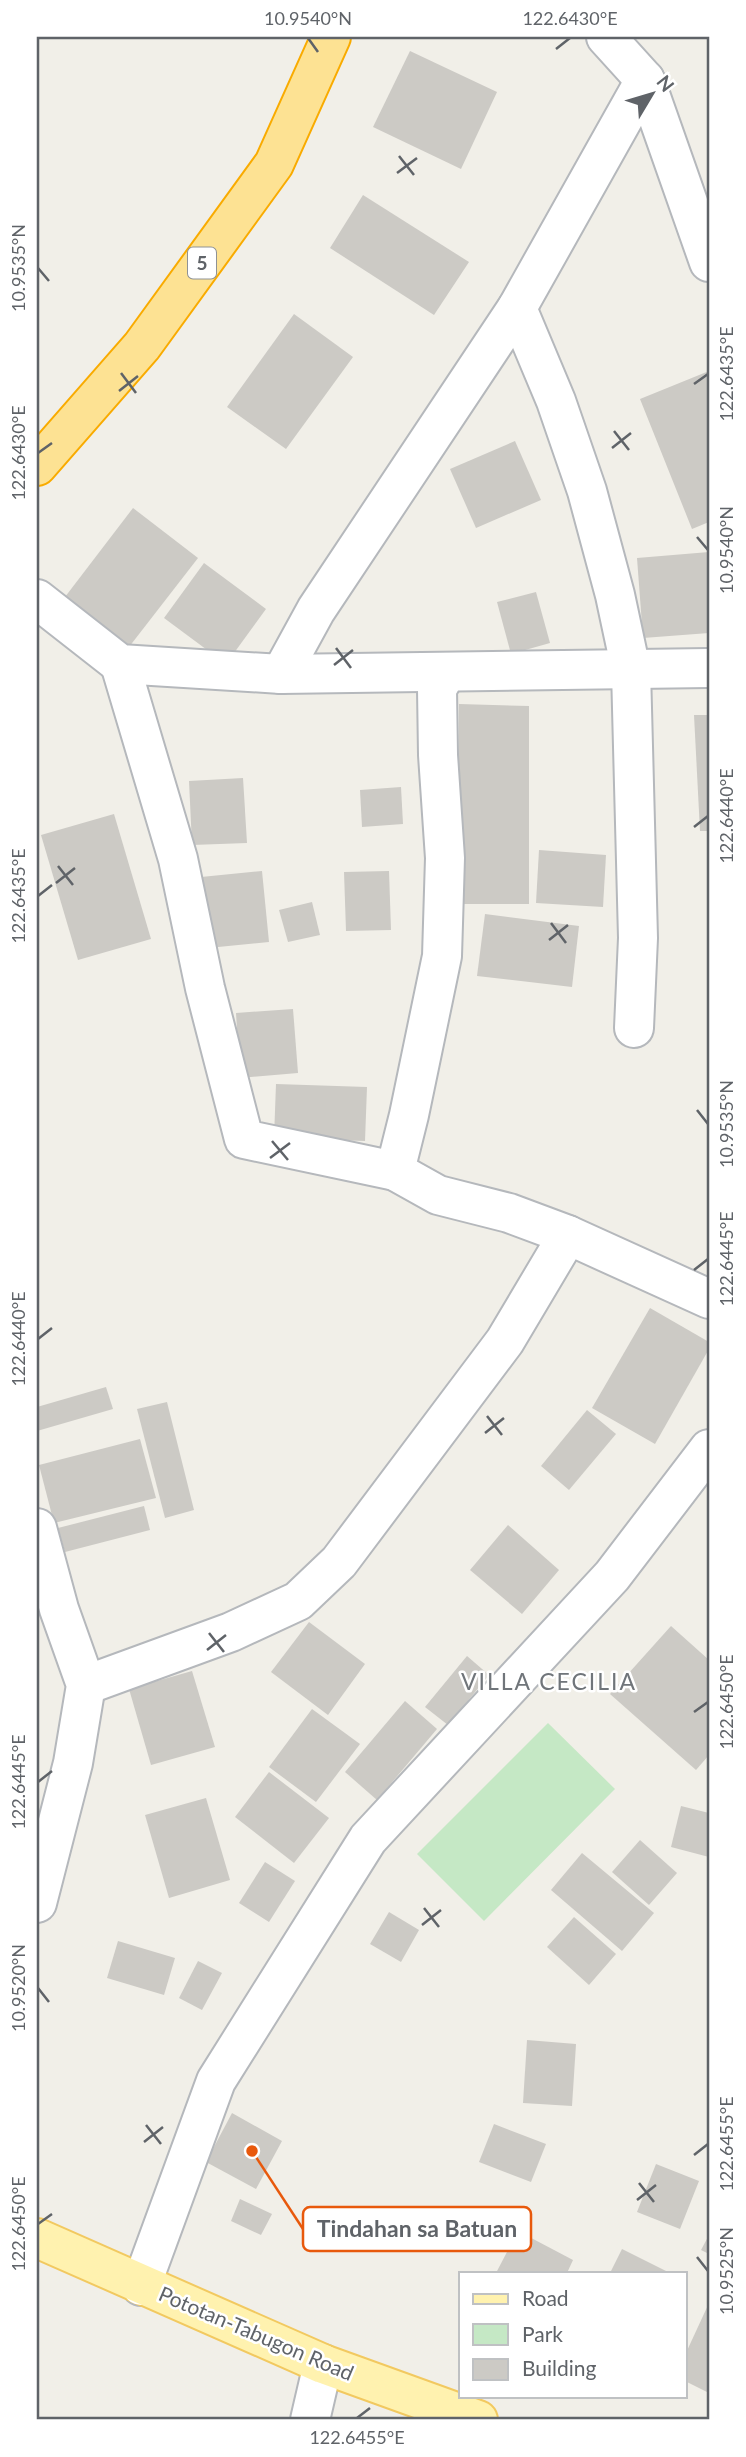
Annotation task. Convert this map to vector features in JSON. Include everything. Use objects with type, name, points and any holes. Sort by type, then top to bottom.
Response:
[{"type":"highway","name":"5","points":[[37,466],[142,346],[274,164],[331,37]]},
{"type":"main road","name":"Pototan-Tabugon Road","points":[[37,2238],[323,2364],[478,2420]]},
{"type":"street","points":[[606,37],[645,80],[709,262]]},
{"type":"street","points":[[281,674],[316,610],[517,308],[645,80]]},
{"type":"street","points":[[517,308],[556,401],[587,491],[615,595],[631,670],[638,938],[634,1028]]},
{"type":"street","points":[[37,600],[120,664],[281,674],[709,668]]},
{"type":"street","points":[[120,664],[178,859],[205,988],[244,1139],[394,1171],[438,1195],[509,1213],[568,1235],[709,1299]]},
{"type":"street","points":[[394,1171],[409,1115],[442,956],[445,858],[438,755],[437,689],[446,673]]},
{"type":"street","points":[[86,1685],[231,1632],[298,1601],[339,1562],[505,1341],[568,1235]]},
{"type":"street","points":[[141,2286],[216,2081],[368,1839],[612,1576],[709,1448]]},
{"type":"street","points":[[37,1528],[59,1609],[86,1685],[74,1763],[44,1845],[37,1903]]},
{"type":"street","points":[[310,2420],[323,2364]]},
{"type":"green space","points":[[548,1723],[615,1789],[484,1921],[417,1854]]},
{"type":"building","points":[[410,51],[497,92],[461,169],[373,127]]},
{"type":"building","points":[[363,195],[469,262],[434,315],[330,248]]},
{"type":"building","points":[[294,314],[353,357],[286,449],[227,407]]},
{"type":"building","points":[[709,371],[709,522],[692,529],[640,399]]},
{"type":"building","points":[[515,441],[541,500],[476,528],[450,469]]},
{"type":"building","points":[[133,508],[198,558],[129,647],[65,597]]},
{"type":"building","points":[[709,552],[709,633],[643,638],[637,558]]},
{"type":"building","points":[[204,563],[266,609],[226,664],[164,618]]},
{"type":"building","points":[[536,592],[550,643],[511,654],[497,602]]},
{"type":"building","points":[[459,704],[529,706],[529,904],[458,904]]},
{"type":"building","points":[[694,715],[709,715],[709,831],[700,831]]},
{"type":"building","points":[[243,778],[247,843],[192,845],[189,781]]},
{"type":"building","points":[[401,787],[403,824],[362,827],[360,790]]},
{"type":"building","points":[[114,814],[151,939],[78,960],[41,835]]},
{"type":"building","points":[[539,850],[606,855],[603,907],[536,903]]},
{"type":"building","points":[[262,871],[269,942],[208,948],[201,877]]},
{"type":"building","points":[[389,871],[391,930],[346,931],[344,872]]},
{"type":"building","points":[[312,902],[320,935],[288,942],[279,910]]},
{"type":"building","points":[[485,914],[579,926],[572,987],[477,976]]},
{"type":"building","points":[[293,1009],[298,1073],[240,1078],[236,1013]]},
{"type":"building","points":[[276,1084],[367,1087],[365,1141],[274,1138]]},
{"type":"building","points":[[650,1308],[709,1342],[709,1349],[655,1444],[592,1408]]},
{"type":"building","points":[[106,1387],[113,1409],[37,1431],[37,1407]]},
{"type":"building","points":[[167,1402],[194,1510],[165,1518],[137,1409]]},
{"type":"building","points":[[587,1410],[616,1434],[569,1490],[541,1466]]},
{"type":"building","points":[[140,1439],[156,1498],[54,1523],[39,1465]]},
{"type":"building","points":[[144,1506],[150,1530],[65,1552],[58,1528]]},
{"type":"building","points":[[508,1525],[559,1570],[522,1614],[470,1570]]},
{"type":"building","points":[[309,1622],[365,1664],[328,1715],[271,1672]]},
{"type":"building","points":[[671,1626],[709,1660],[709,1755],[696,1770],[610,1694]]},
{"type":"building","points":[[467,1656],[489,1675],[448,1725],[425,1707]]},
{"type":"building","points":[[192,1671],[215,1747],[151,1765],[129,1689]]},
{"type":"building","points":[[405,1701],[437,1729],[377,1800],[345,1772]]},
{"type":"building","points":[[312,1709],[360,1744],[316,1802],[269,1767]]},
{"type":"building","points":[[269,1772],[329,1818],[294,1863],[235,1817]]},
{"type":"building","points":[[206,1798],[230,1880],[169,1898],[145,1815]]},
{"type":"building","points":[[681,1806],[709,1813],[709,1857],[671,1847]]},
{"type":"building","points":[[640,1840],[677,1873],[649,1905],[612,1872]]},
{"type":"building","points":[[582,1853],[654,1913],[622,1951],[551,1890]]},
{"type":"building","points":[[265,1862],[295,1881],[269,1922],[239,1903]]},
{"type":"building","points":[[389,1912],[419,1930],[401,1962],[370,1944]]},
{"type":"building","points":[[574,1917],[616,1954],[589,1985],[547,1947]]},
{"type":"building","points":[[118,1941],[175,1958],[164,1995],[107,1978]]},
{"type":"building","points":[[198,1961],[222,1973],[202,2010],[179,1998]]},
{"type":"building","points":[[527,2040],[576,2044],[572,2106],[523,2103]]},
{"type":"building","points":[[232,2113],[282,2141],[256,2189],[206,2162]]},
{"type":"building","points":[[494,2124],[546,2144],[531,2182],[479,2162]]},
{"type":"building","points":[[656,2164],[699,2181],[680,2229],[637,2212]]},
{"type":"building","points":[[240,2199],[272,2214],[261,2235],[231,2221]]},
{"type":"building","points":[[518,2231],[573,2260],[567,2272],[497,2272]]},
{"type":"building","points":[[709,2235],[709,2254],[701,2250]]},
{"type":"building","points":[[622,2249],[668,2272],[610,2272]]},
{"type":"building","points":[[709,2303],[709,2393],[686,2382],[686,2353]]},
{"type":"place","name":"Tindahan sa Batuan","points":[[252,2151]]},
{"type":"district","name":"VILLA CECILIA","points":[[549,1682]]}]
